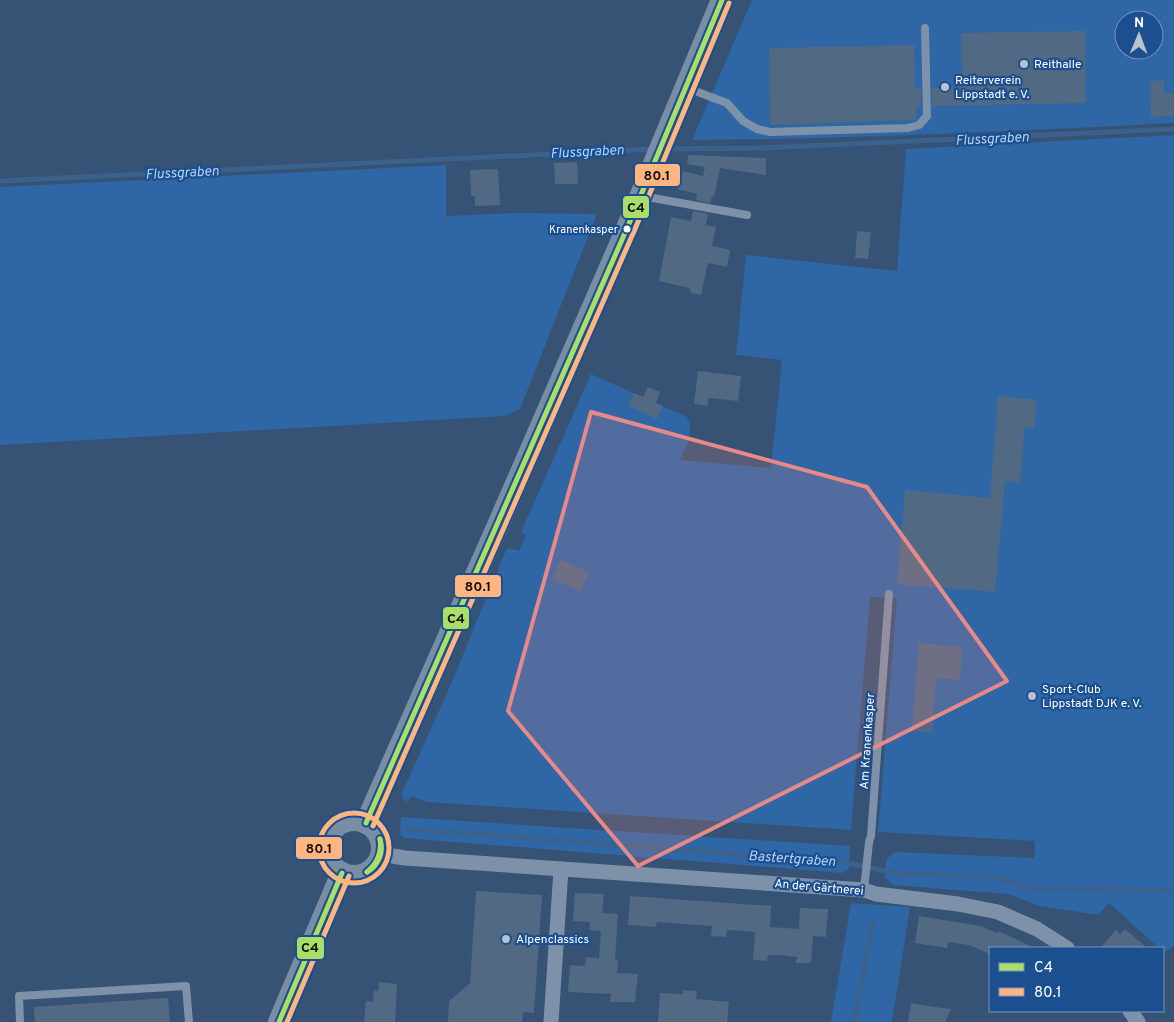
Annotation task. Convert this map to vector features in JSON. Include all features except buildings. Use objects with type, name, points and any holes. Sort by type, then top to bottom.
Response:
[{"type":"street","points":[[366,823],[500,523],[642,194],[722,0]]},
{"type":"street","points":[[358,820],[374,828],[382,845],[381,854],[378,862],[366,873],[350,875],[342,873],[335,868],[327,853],[326,844],[334,829],[341,823],[358,820]]},
{"type":"street","name":"An der Gärtnerei","points":[[381,854],[405,858],[561,869],[865,883],[876,894],[958,904],[998,912],[1037,929],[1065,947]]},
{"type":"street","points":[[550,1022],[561,869]]},
{"type":"street","points":[[279,1022],[342,873]]},
{"type":"lane","points":[[686,87],[727,103],[743,121],[757,129],[770,132],[908,128],[919,125],[927,116],[925,28]]},
{"type":"lane","points":[[642,194],[653,198],[747,215]]},
{"type":"lane","name":"Am Kranenkasper","points":[[865,883],[871,836],[889,594]]},
{"type":"lane","points":[[20,1022],[19,996],[186,986],[189,1022]]},
{"type":"highlighted area","points":[[591,412],[867,487],[1007,681],[638,866],[508,711]]},
{"type":"shaded area","name":"Reiterverein Lippstadt e. V.","points":[[752,0],[1174,0],[1174,123],[993,132],[692,140]]},
{"type":"shaded area","points":[[1174,135],[1174,946],[1164,952],[1164,947],[1158,947],[1109,903],[1098,915],[1040,906],[1008,894],[893,885],[885,877],[886,860],[894,852],[1034,858],[1035,841],[878,832],[897,598],[870,597],[851,830],[427,802],[412,796],[408,802],[402,798],[402,793],[451,684],[506,550],[510,548],[519,551],[526,535],[521,532],[591,374],[687,417],[690,434],[680,460],[771,468],[782,360],[736,355],[746,255],[897,271],[906,149]]},
{"type":"shaded area","points":[[446,165],[446,216],[516,213],[597,214],[520,409],[505,416],[0,445],[0,187]]},
{"type":"shaded area","points":[[401,817],[850,846],[849,869],[842,873],[404,838],[400,834]]},
{"type":"shaded area","points":[[851,903],[910,907],[892,1022],[831,1022]]},
{"type":"waterway","name":"Flussgraben","points":[[667,149],[761,148],[1174,129]]},
{"type":"waterway","name":"Flussgraben","points":[[0,181],[654,149]]},
{"type":"waterway","name":"Bastertgraben","points":[[408,829],[843,862],[900,874],[992,876],[1035,889],[1174,890]]},
{"type":"waterway","points":[[854,1022],[873,923]]},
{"type":"transit line","name":"C4","points":[[366,823],[628,226],[722,0]]},
{"type":"transit line","name":"80.1","points":[[373,826],[635,229],[729,3]]},
{"type":"transit line","name":"80.1","points":[[354,813],[367,816],[379,823],[386,835],[389,848],[386,861],[379,873],[367,880],[354,883],[341,880],[329,873],[322,861],[319,848],[322,835],[329,823],[341,816],[354,813]]},
{"type":"transit line","name":"C4","points":[[367,872],[374,865],[378,857],[380,839]]},
{"type":"transit line","name":"C4","points":[[367,872],[375,866],[381,853],[380,839]]},
{"type":"transit line","name":"C4","points":[[279,1022],[342,873]]},
{"type":"transit line","name":"80.1","points":[[287,1022],[349,876]]},
{"type":"place","name":"Reithalle","points":[[1024,64]]},
{"type":"place","name":"Reiterverein Lippstadt e. V.","points":[[945,87]]},
{"type":"place","name":"Kranenkasper","points":[[627,229]]},
{"type":"place","name":"Sport-Club Lippstadt DJK e. V.","points":[[1032,696]]},
{"type":"place","name":"Alpenclassics","points":[[506,939]]}]
